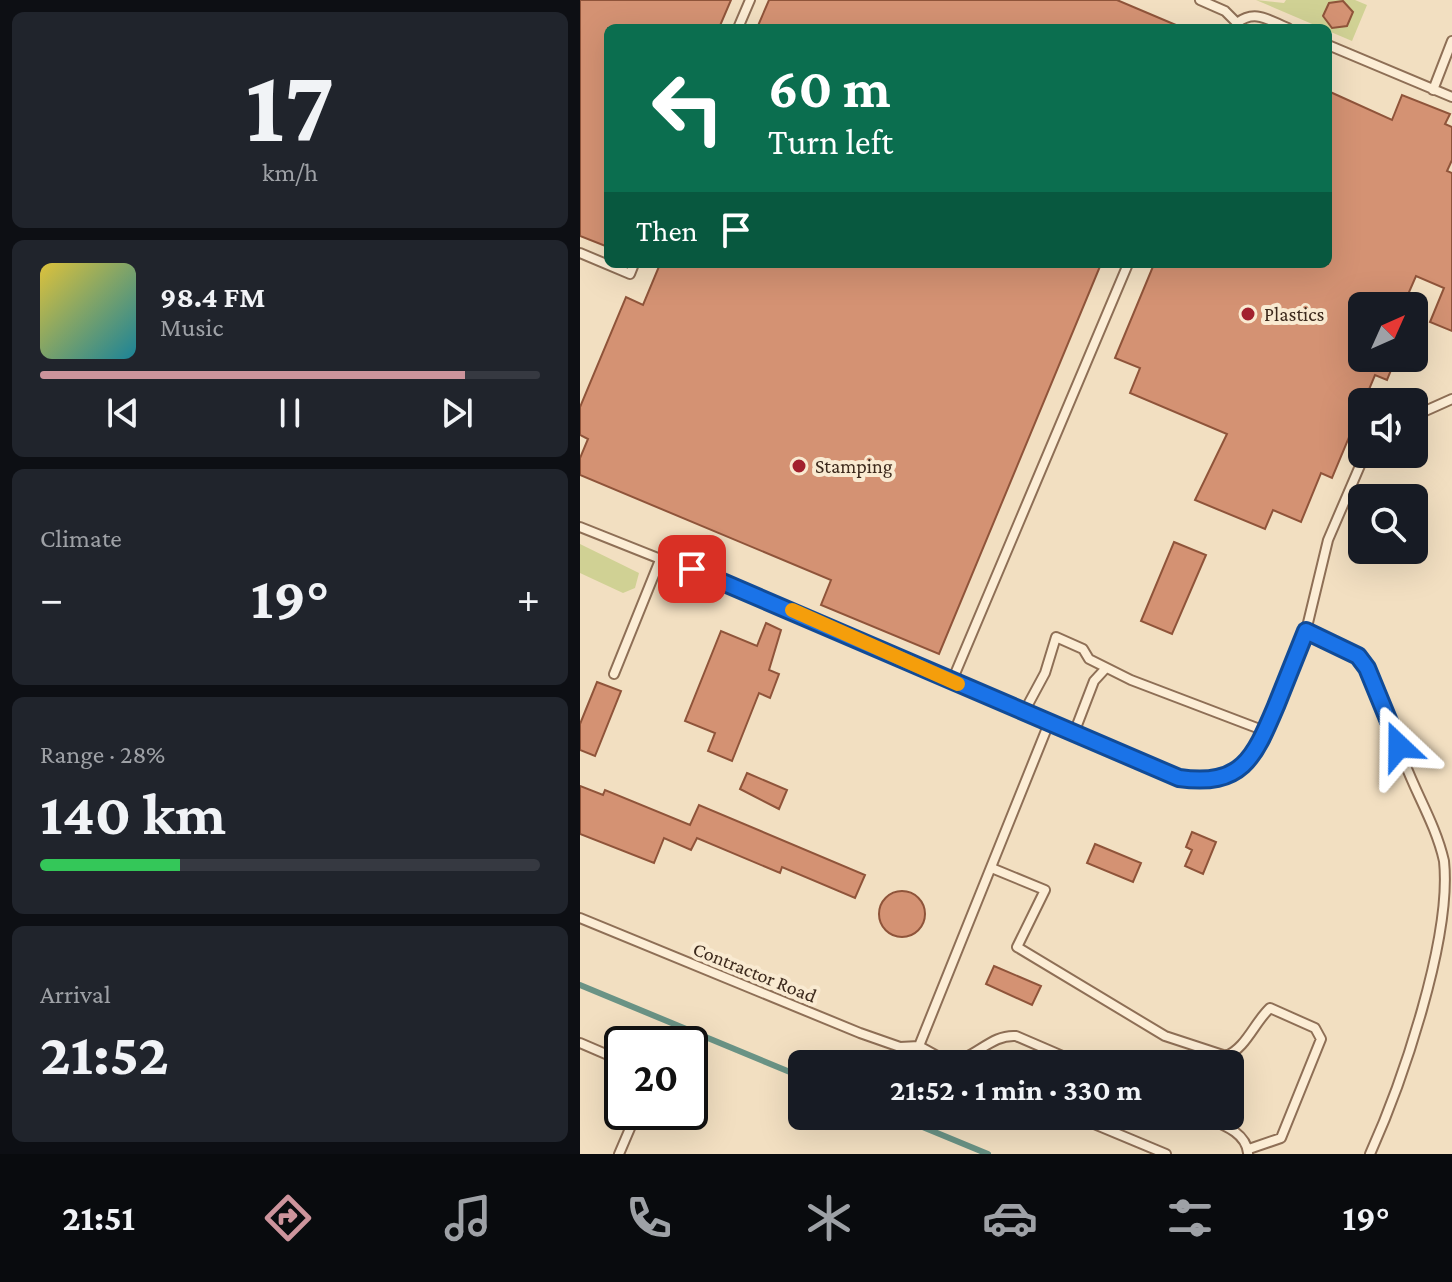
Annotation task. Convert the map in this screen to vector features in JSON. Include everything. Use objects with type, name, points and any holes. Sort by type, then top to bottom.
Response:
[{"type":"lane","points":[[740,24],[750,0]]},
{"type":"lane","points":[[1200,0],[1225,11],[1233,24]]},
{"type":"lane","points":[[1235,24],[1248,15],[1256,14],[1279,24]]},
{"type":"lane","points":[[1433,90],[1452,41]]},
{"type":"lane","points":[[1332,47],[1452,97]]},
{"type":"lane","points":[[580,253],[604,263]]},
{"type":"lane","points":[[616,268],[630,274],[632,268]]},
{"type":"lane","points":[[952,681],[1126,268]]},
{"type":"lane","points":[[1428,410],[1452,399]]},
{"type":"lane","points":[[580,527],[660,560],[692,569],[1179,778],[1199,781],[1218,779],[1236,771],[1250,760],[1265,731],[1306,631],[1322,557],[1359,468]]},
{"type":"lane","points":[[614,674],[660,560]]},
{"type":"lane","points":[[1306,631],[1346,647],[1367,668],[1396,734],[1445,873],[1442,932],[1433,978],[1399,1082],[1370,1154]]},
{"type":"lane","points":[[1024,712],[1045,673],[1056,637],[1083,649],[1089,659],[1106,668],[1178,701],[1213,709],[1265,731]]},
{"type":"lane","points":[[1074,733],[1094,681],[1106,668]]},
{"type":"lane","points":[[926,1050],[919,1046],[994,869],[1049,723]]},
{"type":"lane","points":[[994,869],[1045,890],[1017,947],[1165,1036],[1226,1056],[1239,1051],[1255,1023],[1270,1008],[1315,1028],[1321,1039],[1281,1138],[1248,1152],[1237,1134],[1229,1130]]},
{"type":"lane","name":"Contractor Road","points":[[580,918],[860,1033],[900,1047],[919,1046]]},
{"type":"lane","points":[[982,1050],[1005,1036],[1016,1036],[1048,1050]]},
{"type":"lane","points":[[580,1043],[604,1053]]},
{"type":"lane","points":[[619,1154],[629,1130]]},
{"type":"lane","points":[[1109,1130],[1166,1154]]},
{"type":"green space","points":[[1256,0],[1284,3],[1286,0],[1355,0],[1367,5],[1352,41],[1332,32],[1332,24],[1312,24]]},
{"type":"green space","points":[[580,544],[639,573],[635,588],[623,593],[580,573]]},
{"type":"building","points":[[580,0],[731,0],[721,24],[604,24],[604,245],[580,236]]},
{"type":"building","points":[[769,0],[1117,0],[1174,24],[759,24]]},
{"type":"building","points":[[1343,1],[1353,12],[1347,26],[1332,28],[1323,16],[1329,3]]},
{"type":"building","name":"Plastics","points":[[1332,93],[1392,120],[1402,95],[1450,114],[1445,124],[1452,127],[1452,160],[1447,171],[1452,173],[1452,331],[1430,322],[1444,288],[1416,276],[1409,292],[1348,292],[1348,372],[1390,372],[1387,380],[1375,375],[1370,388],[1348,388],[1348,440],[1332,478],[1321,473],[1301,522],[1273,510],[1265,529],[1195,500],[1227,434],[1130,393],[1140,368],[1115,358],[1152,268],[1332,268]]},
{"type":"building","name":"Stamping","points":[[658,268],[1099,268],[939,654],[821,605],[831,580],[580,475],[580,458],[588,439],[580,435],[580,407],[626,297],[643,305]]},
{"type":"building","points":[[1174,542],[1206,555],[1172,634],[1141,621]]},
{"type":"building","points":[[766,623],[781,630],[769,670],[779,674],[770,698],[759,693],[732,761],[708,751],[715,733],[685,721],[721,631],[757,646]]},
{"type":"building","points":[[597,682],[621,691],[595,756],[580,750],[580,724]]},
{"type":"building","points":[[747,773],[787,790],[779,809],[740,789]]},
{"type":"building","points":[[580,786],[603,795],[605,790],[690,825],[699,805],[865,875],[855,898],[782,867],[780,873],[697,838],[691,850],[664,838],[654,863],[580,834]]},
{"type":"building","points":[[1192,832],[1216,842],[1203,874],[1185,866],[1192,850],[1186,847]]},
{"type":"building","points":[[1095,844],[1141,863],[1133,882],[1087,863]]},
{"type":"building","points":[[902,891],[918,898],[925,914],[918,930],[902,937],[886,930],[879,914],[886,898]]},
{"type":"building","points":[[994,966],[1041,986],[1032,1005],[986,984]]},
{"type":"waterway","points":[[580,985],[788,1071]]},
{"type":"waterway","points":[[930,1130],[988,1154]]},
{"type":"slow traffic","points":[[792,610],[958,684]]},
{"type":"place","name":"Plastics","points":[[1248,314]]},
{"type":"place","name":"Stamping","points":[[799,466]]},
{"type":"route","points":[[692,569],[1179,778],[1199,781],[1218,779],[1250,760],[1259,746],[1306,631],[1346,647],[1358,656],[1367,668],[1399,746]]}]
